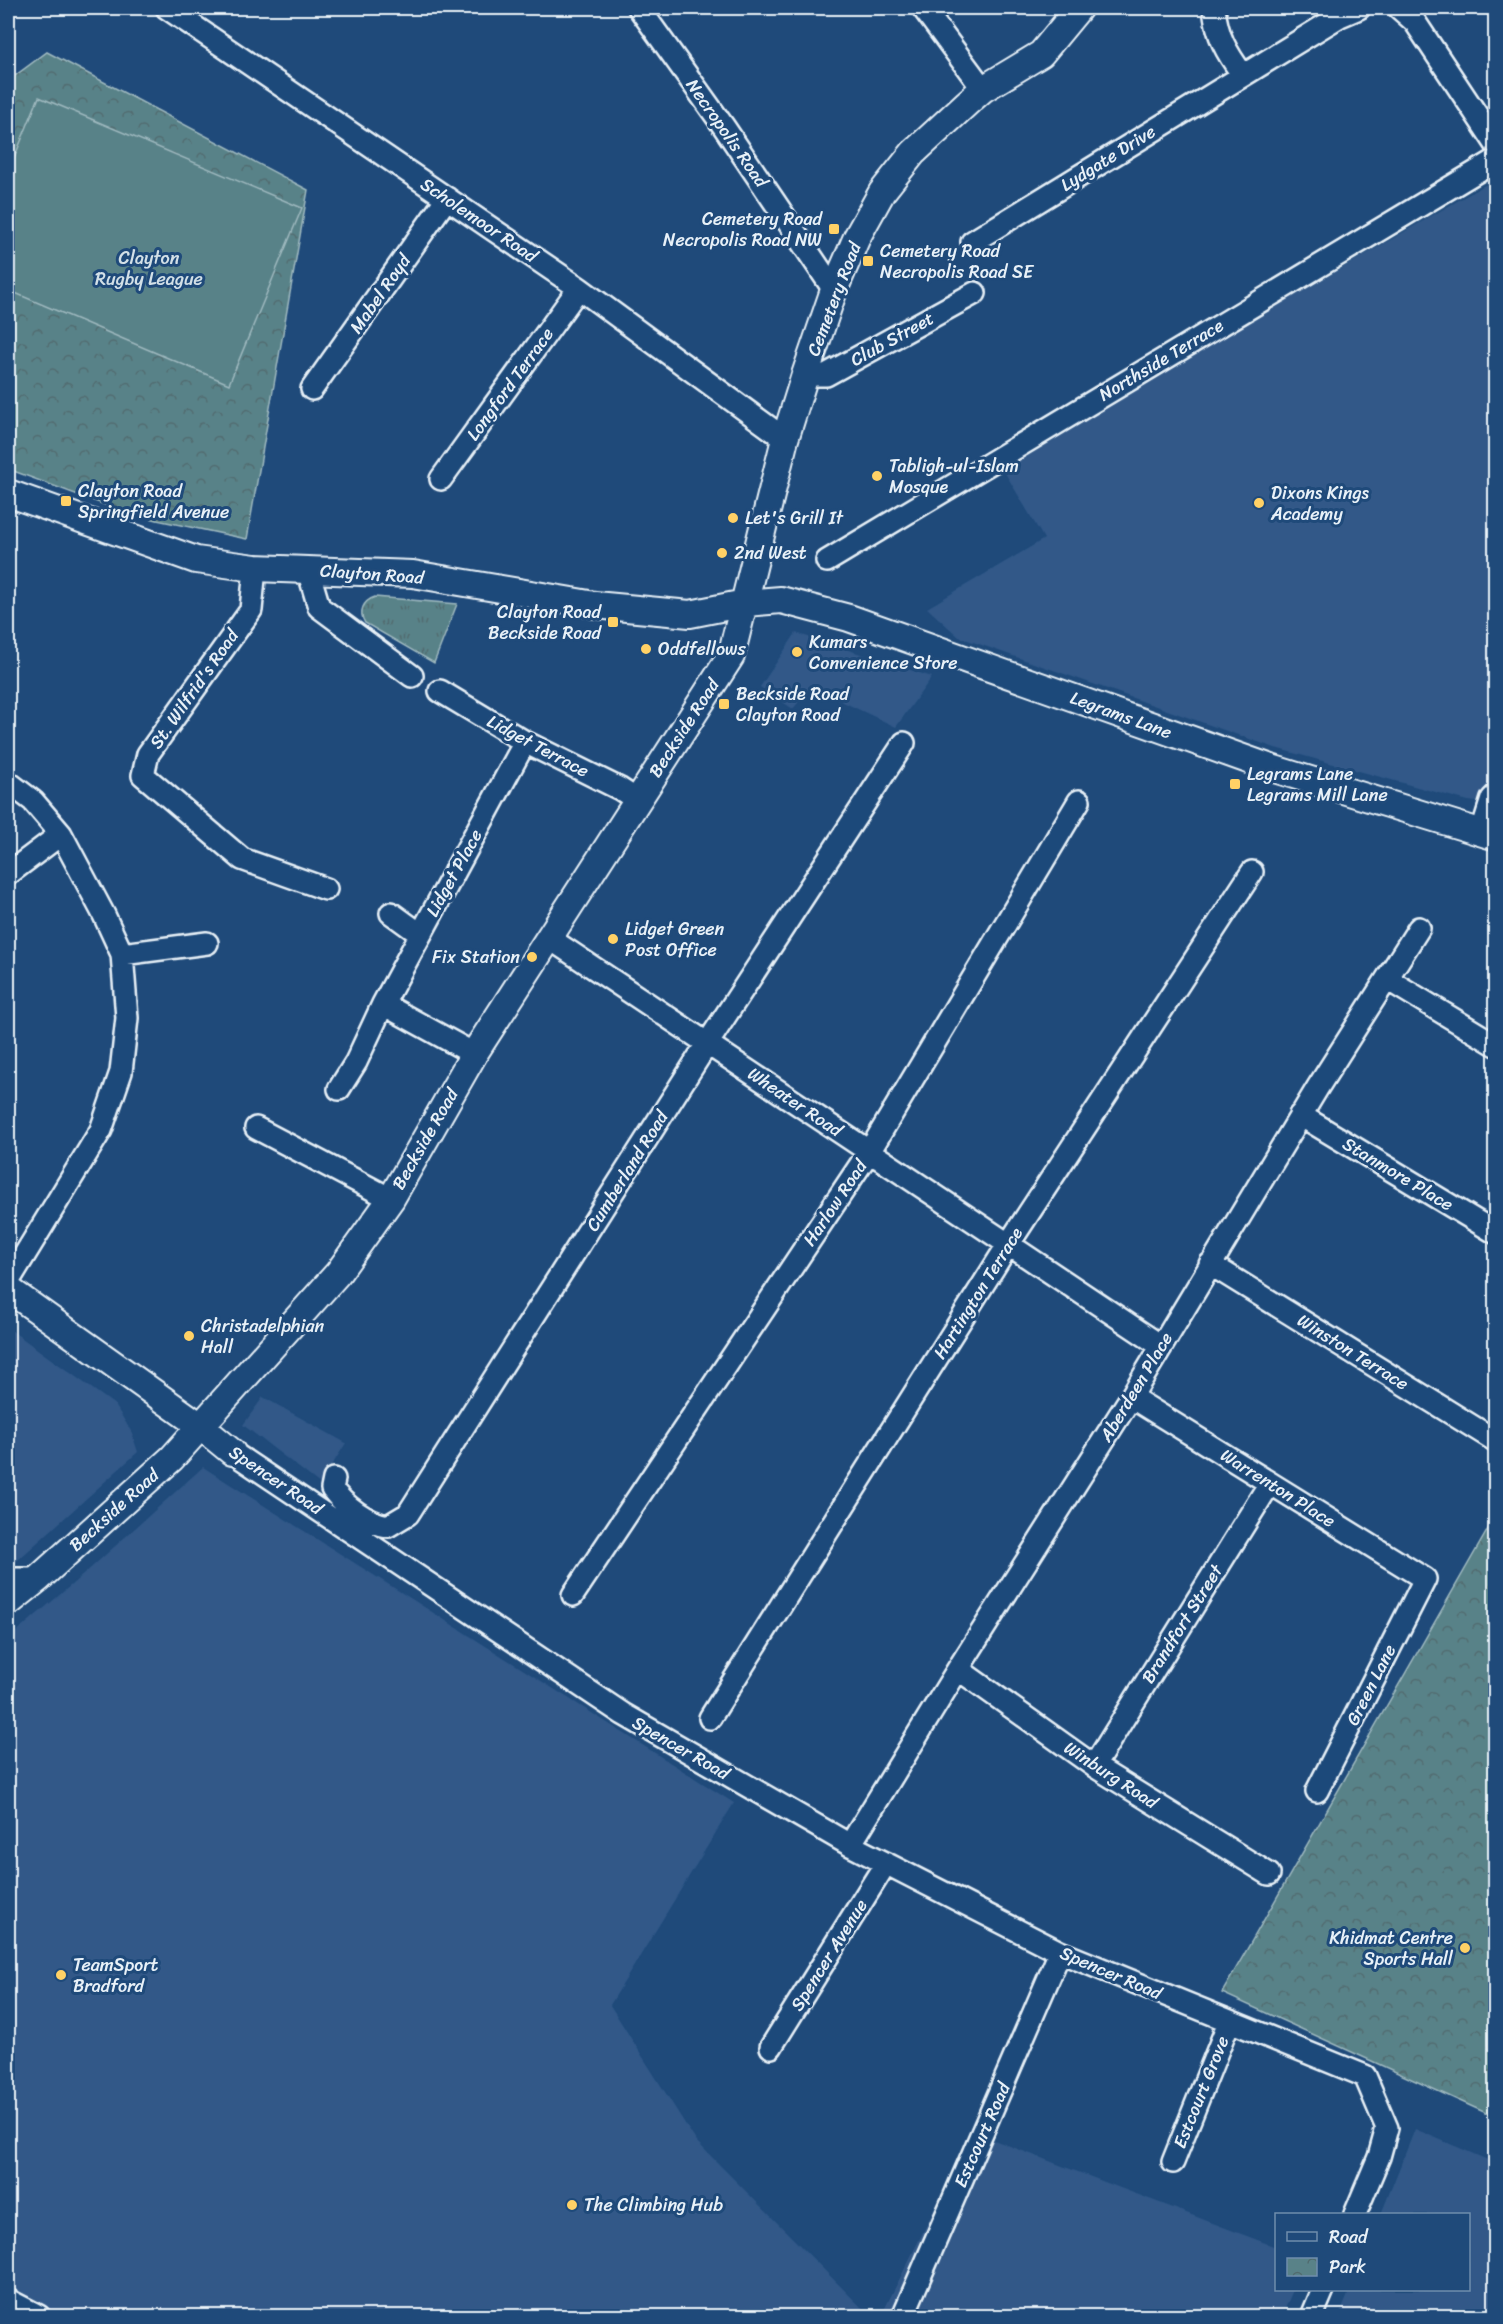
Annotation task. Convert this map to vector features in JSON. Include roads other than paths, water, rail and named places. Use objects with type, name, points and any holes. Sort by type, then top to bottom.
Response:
[{"type":"street","name":"Scholemoor Road","points":[[167,8],[579,288],[785,439]]},
{"type":"street","name":"Necropolis Road","points":[[639,8],[724,127],[834,290]]},
{"type":"street","points":[[923,8],[983,89]]},
{"type":"street","name":"Cemetery Road","points":[[745,603],[785,439],[805,375],[834,290],[857,237],[882,192],[913,153],[983,89],[1041,54],[1079,8]]},
{"type":"street","points":[[1214,8],[1216,28],[1228,53],[1243,75]]},
{"type":"street","name":"Lydgate Drive","points":[[972,242],[1340,16],[1359,8]]},
{"type":"street","points":[[1399,8],[1415,22],[1496,144]]},
{"type":"street","name":"Northside Terrace","points":[[827,561],[1496,160]]},
{"type":"street","name":"Mabel Royd","points":[[312,389],[447,198]]},
{"type":"street","name":"Longford Terrace","points":[[441,479],[579,288]]},
{"type":"street","name":"Club Street","points":[[805,375],[826,375],[975,293]]},
{"type":"street","name":"Clayton Road","points":[[8,494],[196,560],[255,568],[413,574],[595,605],[690,614],[745,603]]},
{"type":"street","name":"St. Wilfrid's Road","points":[[255,568],[251,610],[148,754],[143,775],[242,859],[326,889]]},
{"type":"street","points":[[308,570],[319,608],[412,676]]},
{"type":"street","name":"Legrams Lane","points":[[745,603],[781,600],[849,618],[1271,768],[1489,834]]},
{"type":"street","name":"Beckside Road","points":[[8,1602],[38,1579],[172,1458],[199,1425],[338,1273],[391,1199],[474,1054],[731,656],[745,603]]},
{"type":"street","name":"Lidget Terrace","points":[[440,691],[525,742],[620,789],[637,800]]},
{"type":"street","name":"Lidget Place","points":[[339,1089],[356,1062],[383,1004],[525,742]]},
{"type":"street","name":"Cumberland Road","points":[[334,1479],[332,1489],[337,1496],[377,1525],[388,1526],[408,1514],[707,1044],[904,743]]},
{"type":"street","points":[[8,782],[33,801],[61,834],[122,954],[127,1018],[121,1072],[101,1130],[8,1282]]},
{"type":"street","points":[[1489,834],[1492,799],[1496,795]]},
{"type":"street","name":"Harlow Road","points":[[573,1595],[869,1152],[1079,801]]},
{"type":"street","points":[[8,874],[61,834]]},
{"type":"street","name":"Hartington Terrace","points":[[710,1718],[1008,1245],[1252,872]]},
{"type":"street","points":[[391,914],[420,934]]},
{"type":"street","name":"Aberdeen Place","points":[[850,1845],[957,1669],[1131,1397],[1300,1115],[1419,928]]},
{"type":"street","name":"Wheater Road","points":[[549,938],[1161,1346]]},
{"type":"street","points":[[122,954],[207,943]]},
{"type":"street","points":[[1387,979],[1496,1045]]},
{"type":"street","points":[[383,1004],[474,1054]]},
{"type":"street","name":"Stanmore Place","points":[[1300,1115],[1496,1233]]},
{"type":"street","points":[[256,1128],[391,1199]]},
{"type":"street","name":"Winston Terrace","points":[[1210,1264],[1496,1441]]},
{"type":"street","name":"Spencer Road","points":[[8,1289],[199,1425],[232,1452],[623,1714],[850,1845],[1060,1952],[1365,2076],[1387,2128],[1379,2157],[1355,2213]]},
{"type":"street","name":"Warrenton Place","points":[[1131,1397],[1425,1579]]},
{"type":"street","name":"Brandfort Street","points":[[1094,1766],[1269,1483]]},
{"type":"street","points":[[8,1579],[38,1579]]},
{"type":"street","name":"Green Lane","points":[[1317,1791],[1425,1579]]},
{"type":"street","name":"Winburg Road","points":[[957,1669],[1094,1766],[1269,1874]]},
{"type":"street","name":"Spencer Avenue","points":[[771,2047],[886,1863]]},
{"type":"street","name":"Estcourt Road","points":[[903,2316],[1060,1952]]},
{"type":"street","name":"Estcourt Grove","points":[[1173,2162],[1229,2022]]},
{"type":"street","points":[[1312,2316],[1322,2291]]},
{"type":"street","points":[[8,2300],[39,2316]]},
{"type":"place","name":"Cemetery Road Necropolis Road NW","points":[[834,229]]},
{"type":"place","name":"Cemetery Road Necropolis Road SE","points":[[868,261]]},
{"type":"place","name":"Tabligh-ul-Islam Mosque","points":[[877,476]]},
{"type":"place","name":"Clayton Road Springfield Avenue","points":[[66,501]]},
{"type":"place","name":"Dixons Kings Academy","points":[[1259,503]]},
{"type":"place","name":"Let's Grill It","points":[[733,518]]},
{"type":"place","name":"2nd West","points":[[722,553]]},
{"type":"place","name":"Clayton Road Beckside Road","points":[[613,622]]},
{"type":"place","name":"Oddfellows","points":[[646,649]]},
{"type":"place","name":"Kumars Convenience Store","points":[[797,652]]},
{"type":"place","name":"Beckside Road Clayton Road","points":[[724,704]]},
{"type":"place","name":"Legrams Lane Legrams Mill Lane","points":[[1235,784]]},
{"type":"place","name":"Lidget Green Post Office","points":[[613,939]]},
{"type":"place","name":"Fix Station","points":[[532,957]]},
{"type":"place","name":"Christadelphian Hall","points":[[189,1336]]},
{"type":"place","name":"Khidmat Centre Sports Hall","points":[[1465,1948]]},
{"type":"place","name":"TeamSport Bradford","points":[[61,1975]]},
{"type":"place","name":"The Climbing Hub","points":[[572,2205]]},
{"type":"park label","name":"Clayton Rugby League","points":[[149,268]]}]
